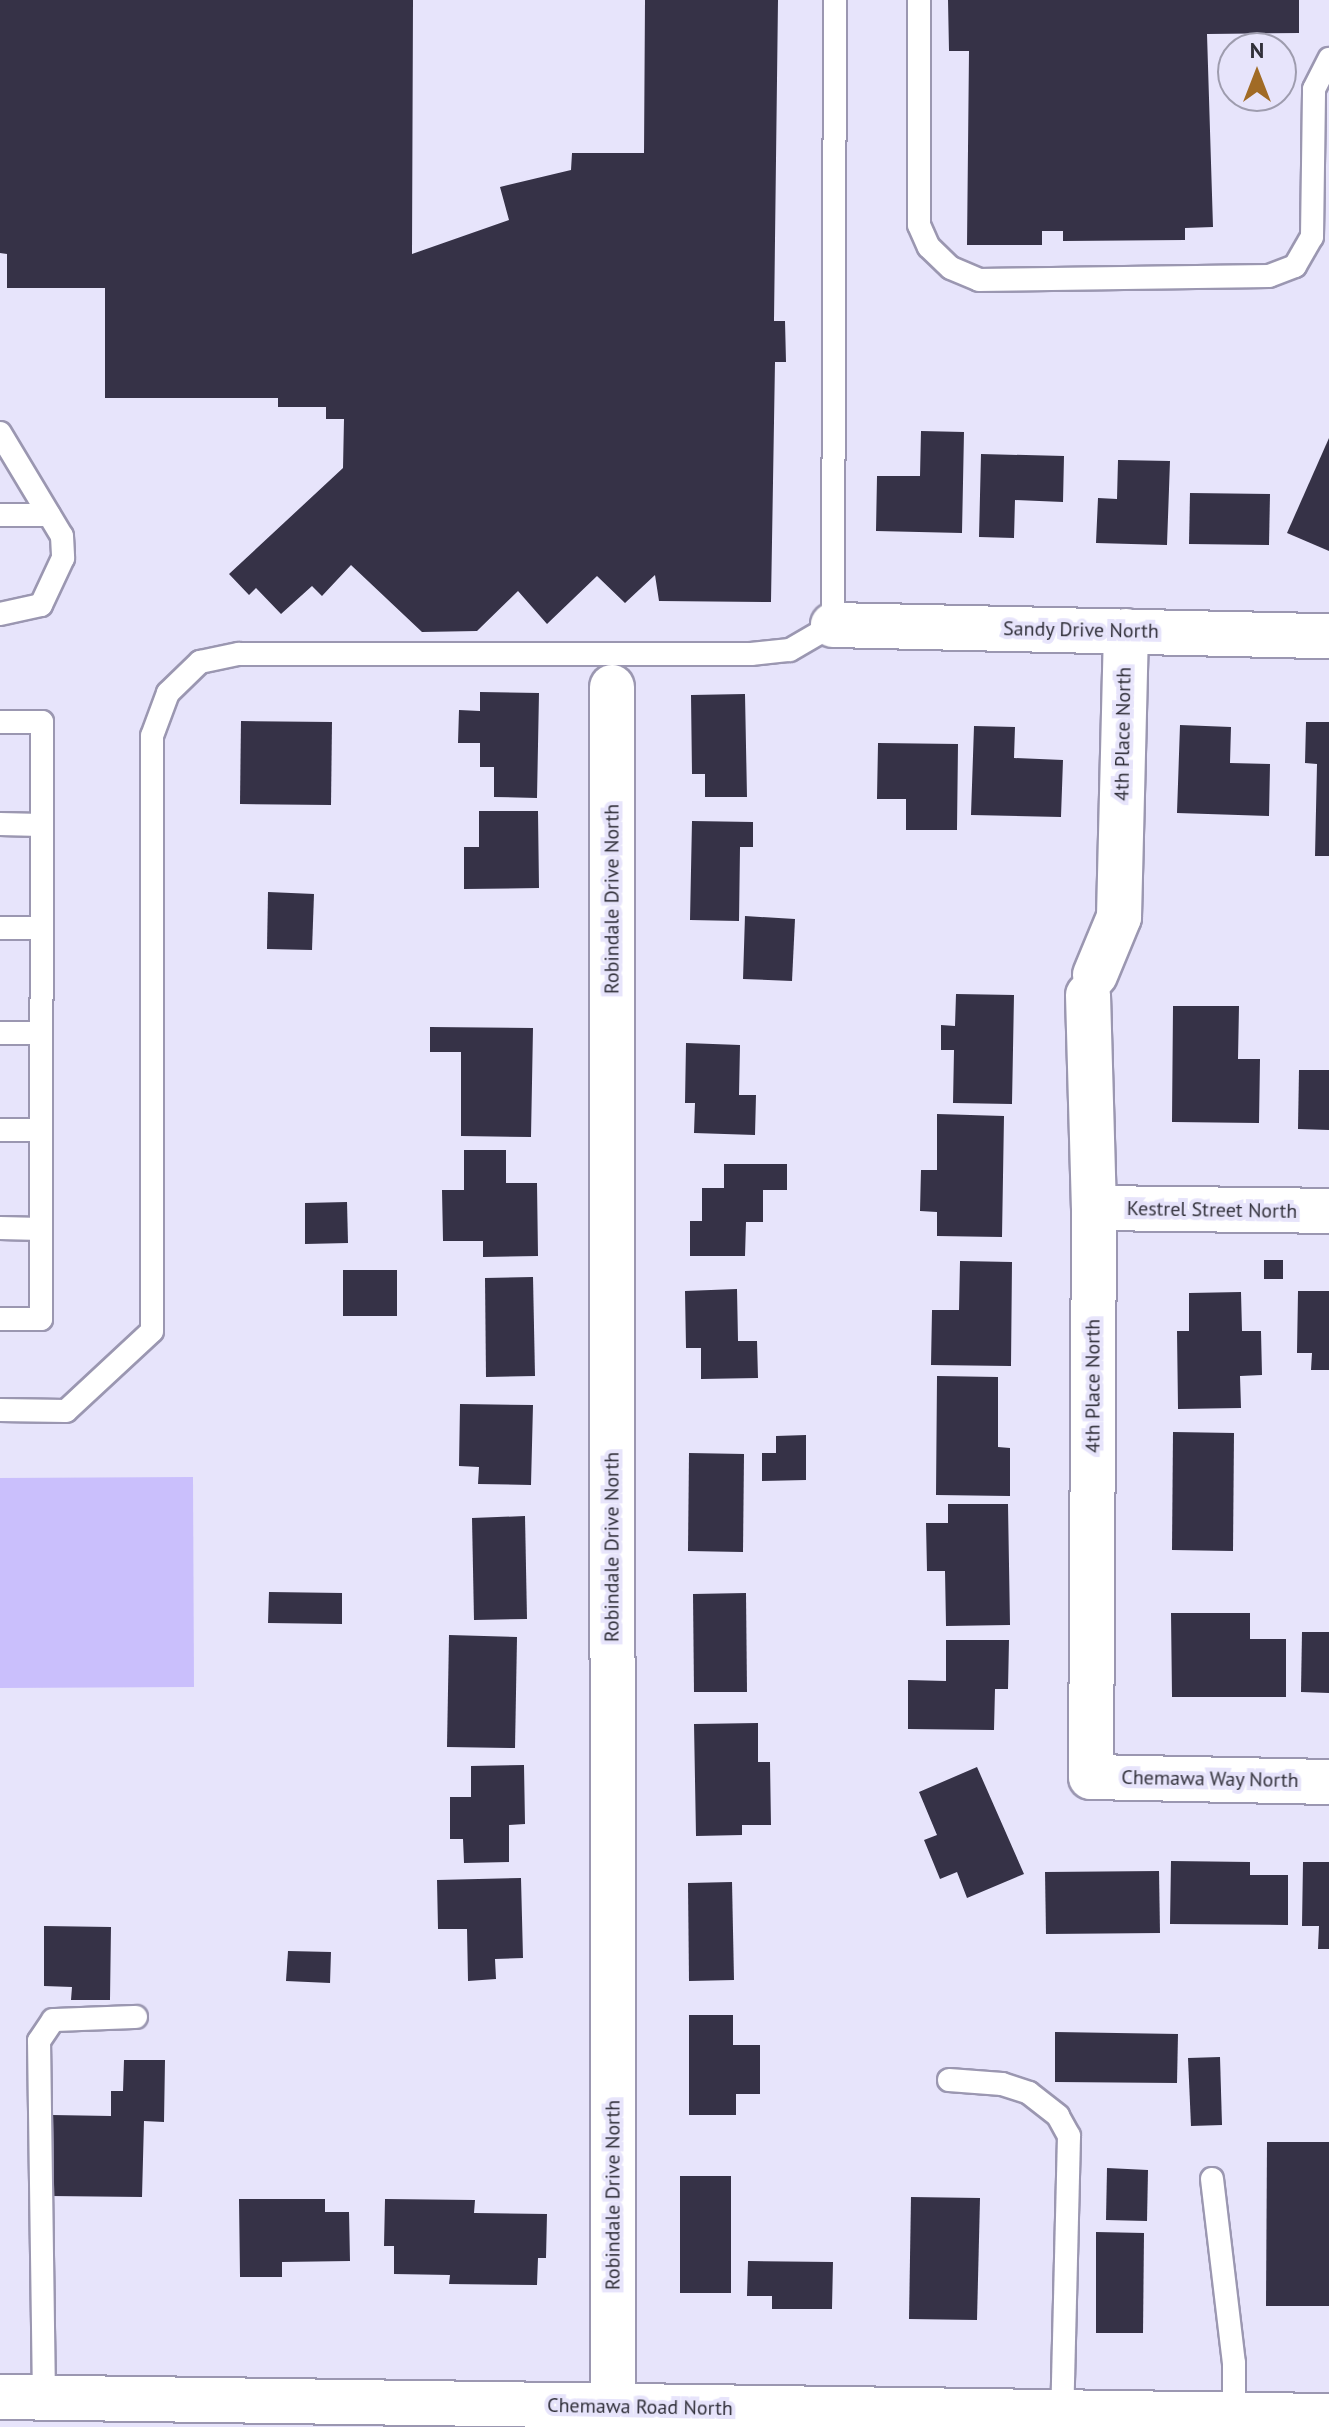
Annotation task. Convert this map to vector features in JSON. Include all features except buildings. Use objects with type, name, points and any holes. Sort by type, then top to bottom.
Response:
[{"type":"street","name":"Sandy Drive North","points":[[833,625],[1329,636]]},
{"type":"street","name":"4th Place North","points":[[1091,1777],[1092,985],[1119,917],[1126,631]]},
{"type":"street","name":"Robindale Drive North","points":[[612,687],[613,2407]]},
{"type":"street","name":"Kestrel Street North","points":[[1094,1208],[1329,1211]]},
{"type":"street","name":"Chemawa Way North","points":[[1091,1777],[1329,1782]]},
{"type":"street","name":"Chemawa Road North","points":[[0,2397],[613,2407],[916,2419],[1062,2413],[1215,2419],[1329,2416]]},
{"type":"lane","points":[[0,1410],[66,1411],[152,1331],[152,736],[168,693],[200,662],[239,654],[751,654],[790,650],[833,625],[835,0]]},
{"type":"lane","points":[[919,0],[919,225],[929,247],[951,268],[979,280],[1269,276],[1295,266],[1312,237],[1321,95],[1329,59]]},
{"type":"lane","points":[[0,433],[62,536],[63,558],[54,586],[41,605],[0,614]]},
{"type":"lane","points":[[0,515],[49,515]]},
{"type":"lane","points":[[0,722],[42,722],[41,1319],[0,1319]]},
{"type":"lane","points":[[0,824],[41,825]]},
{"type":"lane","points":[[0,928],[41,928]]},
{"type":"lane","points":[[0,1033],[41,1033]]},
{"type":"lane","points":[[0,1130],[41,1130]]},
{"type":"lane","points":[[0,1228],[41,1229]]},
{"type":"lane","points":[[44,2398],[41,2031],[53,2020],[136,2017]]},
{"type":"lane","points":[[949,2080],[1002,2084],[1029,2093],[1058,2116],[1069,2136],[1062,2413]]},
{"type":"lane","points":[[1212,2179],[1234,2363],[1215,2419]]},
{"type":"shaded area","points":[[193,1477],[194,1687],[0,1688],[0,1478]]}]
